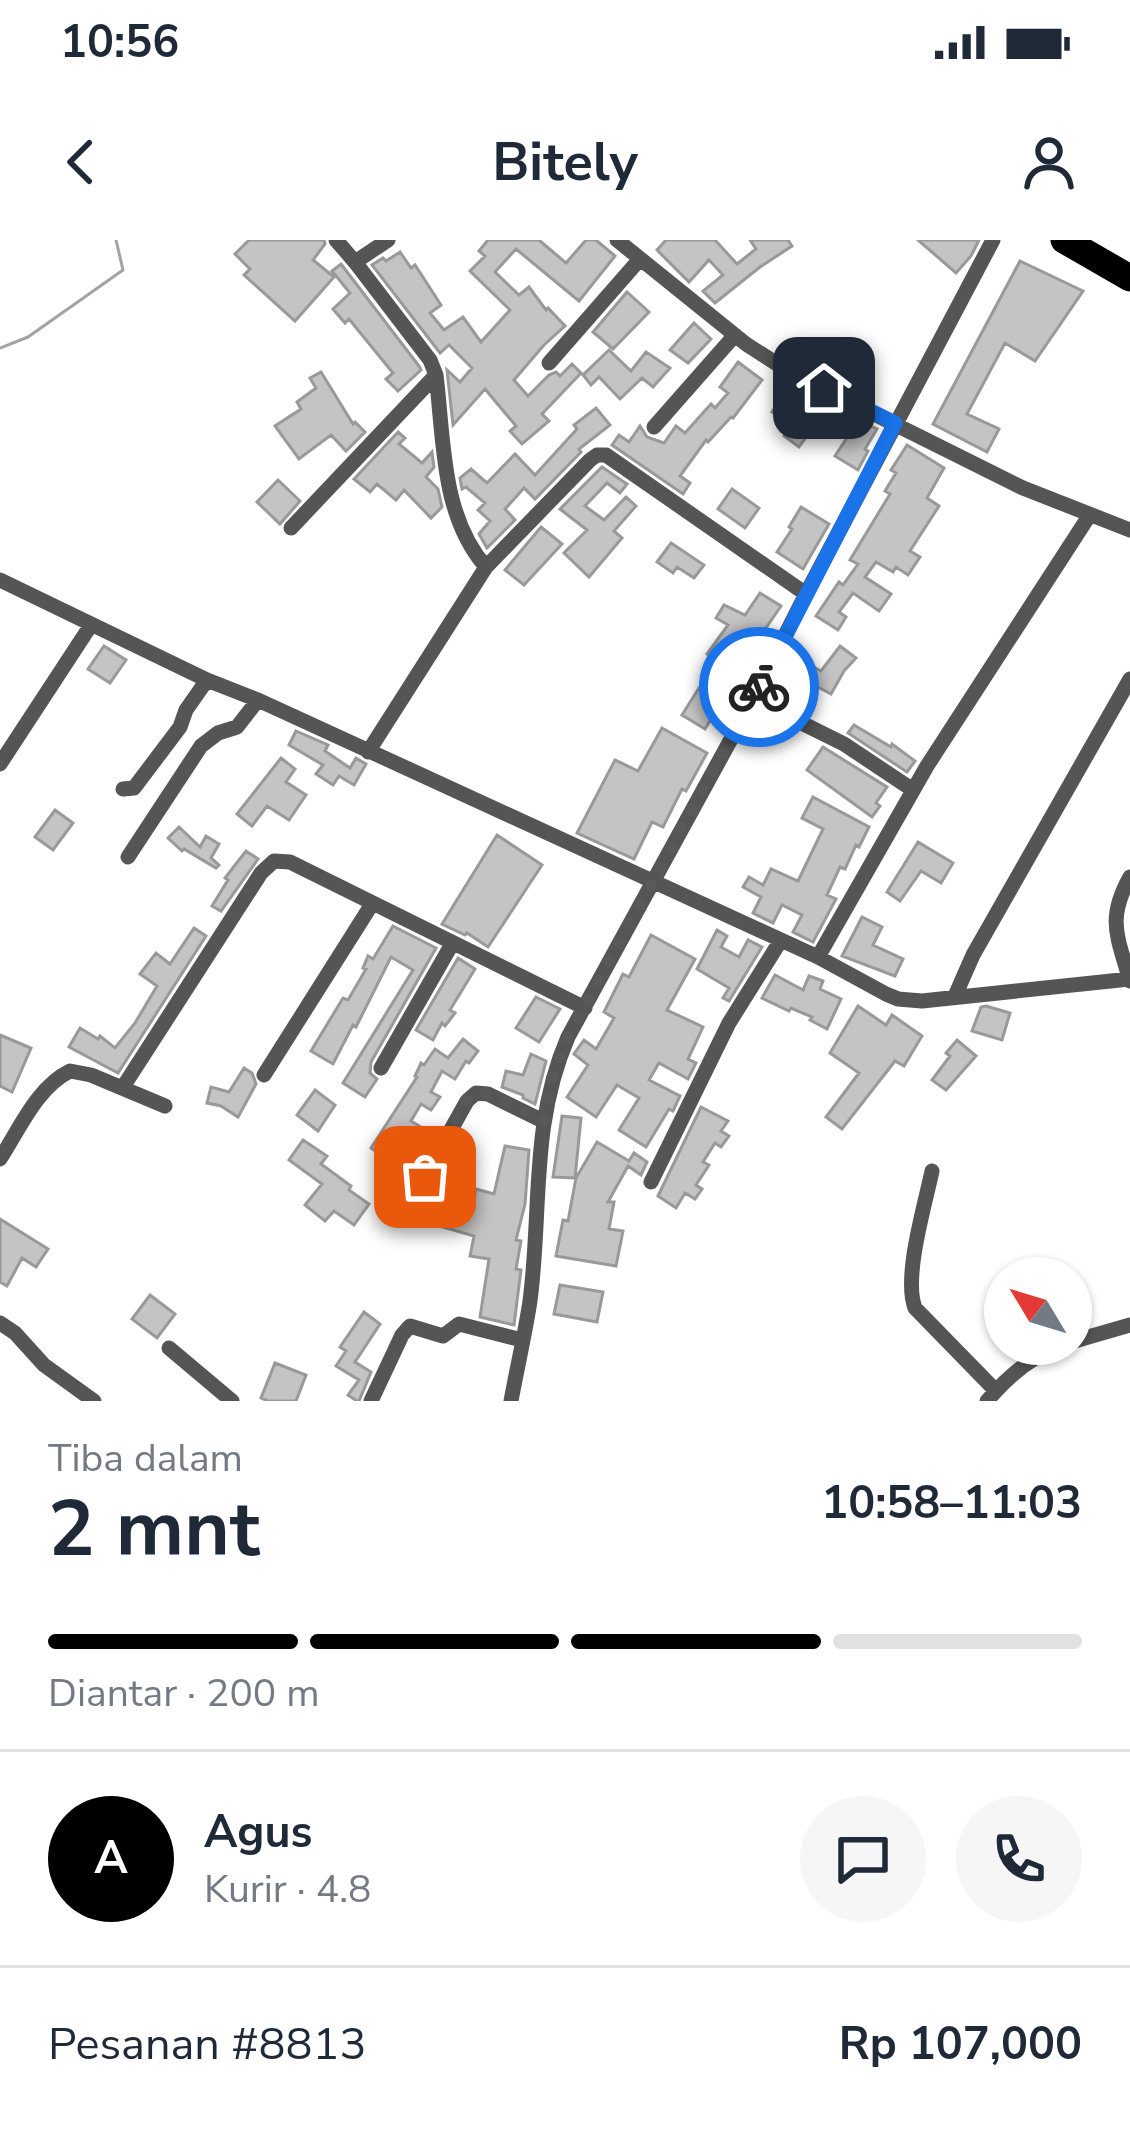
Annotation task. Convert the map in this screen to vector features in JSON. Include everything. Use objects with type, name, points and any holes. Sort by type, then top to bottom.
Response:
[{"type":"highway","points":[[1064,240],[1130,278]]},
{"type":"street","points":[[336,240],[424,350],[436,375],[450,496],[470,548],[486,567]]},
{"type":"street","points":[[355,262],[388,240]]},
{"type":"street","points":[[617,240],[735,335],[788,371],[1023,488],[1130,530]]},
{"type":"street","points":[[511,1401],[530,1300],[543,1121],[554,1070],[993,240]]},
{"type":"street","points":[[549,363],[640,260]]},
{"type":"street","points":[[654,427],[735,335]]},
{"type":"street","points":[[291,528],[436,375]]},
{"type":"street","points":[[368,752],[486,567],[597,455],[614,458],[806,594]]},
{"type":"street","points":[[818,957],[914,790],[1089,516]]},
{"type":"street","points":[[0,580],[207,680],[818,957],[898,999],[922,1001],[1130,979],[1115,913],[1130,877]]},
{"type":"street","points":[[0,764],[92,625]]},
{"type":"street","points":[[955,996],[973,955],[1130,679]]},
{"type":"street","points":[[123,790],[134,788],[173,737],[207,680]]},
{"type":"street","points":[[753,699],[844,744],[914,790]]},
{"type":"street","points":[[128,856],[201,746],[237,727],[258,700]]},
{"type":"street","points":[[123,1087],[274,861],[290,862],[586,1008]]},
{"type":"street","points":[[264,1075],[372,904]]},
{"type":"street","points":[[651,1183],[729,1023],[781,940]]},
{"type":"street","points":[[381,1068],[452,944]]},
{"type":"street","points":[[0,1160],[40,1097],[62,1075],[80,1071],[164,1106]]},
{"type":"street","points":[[425,1177],[467,1101],[476,1094],[488,1094],[543,1121]]},
{"type":"street","points":[[932,1171],[910,1290],[915,1308],[991,1396],[1028,1365]]},
{"type":"street","points":[[0,1323],[44,1365],[94,1401]]},
{"type":"street","points":[[371,1401],[410,1326],[443,1336],[459,1324],[522,1340]]},
{"type":"street","points":[[1092,1335],[1130,1324]]},
{"type":"street","points":[[169,1348],[232,1401]]},
{"type":"building","points":[[249,240],[324,240],[313,260],[334,277],[295,321],[244,275],[250,269],[235,254]]},
{"type":"building","points":[[488,240],[539,240],[566,263],[586,240],[596,240],[615,256],[579,301],[516,249],[495,272],[519,295],[529,287],[565,326],[514,380],[528,396],[549,375],[556,372],[560,376],[572,364],[581,373],[542,414],[549,421],[522,444],[510,431],[516,426],[485,389],[453,425],[447,370],[460,382],[472,368],[449,345],[440,353],[372,265],[400,252],[411,268],[415,265],[441,305],[430,313],[444,330],[463,317],[481,342],[510,310],[470,271],[485,256],[479,251]]},
{"type":"building","points":[[666,240],[715,240],[737,264],[756,249],[750,240],[788,240],[792,246],[715,303],[703,291],[723,275],[709,260],[689,282],[657,250]]},
{"type":"building","points":[[918,240],[979,240],[956,273]]},
{"type":"building","points":[[1020,261],[1083,291],[1035,361],[1005,343],[967,414],[999,429],[987,452],[933,424]]},
{"type":"building","points":[[341,264],[421,370],[398,391],[386,379],[393,373],[349,319],[345,323],[333,309],[350,293],[332,271]]},
{"type":"building","points":[[627,292],[649,312],[613,349],[593,332]]},
{"type":"building","points":[[694,323],[711,339],[688,363],[670,350]]},
{"type":"building","points":[[609,350],[631,371],[646,352],[670,368],[653,387],[642,378],[620,399],[599,377],[591,385],[583,375]]},
{"type":"building","points":[[738,362],[762,380],[733,418],[706,440],[680,476],[690,483],[683,494],[612,445],[619,435],[629,442],[640,426],[647,437],[664,443],[676,426],[685,433],[728,393],[720,387]]},
{"type":"building","points":[[321,372],[353,424],[365,432],[346,451],[331,435],[299,459],[275,426],[301,409],[297,402],[316,388],[310,378]]},
{"type":"building","points":[[789,385],[804,393],[795,406],[817,422],[799,447],[784,436],[792,424],[772,412]]},
{"type":"building","points":[[596,408],[610,425],[579,449],[535,499],[524,488],[505,509],[515,520],[487,548],[479,534],[490,521],[478,510],[485,503],[466,487],[462,489],[460,478],[471,469],[487,483],[515,454],[535,475],[577,429],[574,425]]},
{"type":"building","points":[[833,409],[877,429],[858,470],[835,456],[850,433],[828,417]]},
{"type":"building","points":[[398,432],[405,438],[399,444],[422,463],[432,452],[434,467],[426,477],[438,489],[442,507],[431,518],[404,490],[396,500],[377,484],[370,492],[354,479]]},
{"type":"building","points":[[907,445],[944,468],[927,498],[939,506],[910,551],[920,557],[908,575],[876,562],[865,577],[891,594],[879,611],[853,593],[839,612],[846,617],[838,630],[816,616],[858,564],[850,560],[890,494],[885,491],[896,473],[891,470]]},
{"type":"building","points":[[602,467],[627,484],[620,493],[607,483],[585,506],[604,520],[626,497],[636,506],[614,531],[622,538],[589,577],[564,553],[587,530],[560,509]]},
{"type":"building","points":[[278,480],[300,501],[280,524],[257,502]]},
{"type":"building","points":[[732,489],[759,508],[745,528],[718,509]]},
{"type":"building","points":[[801,507],[829,524],[803,569],[777,552]]},
{"type":"building","points":[[541,527],[562,544],[524,585],[505,570]]},
{"type":"building","points":[[671,543],[704,565],[694,578],[677,567],[673,573],[657,562]]},
{"type":"building","points":[[760,593],[781,606],[748,654],[758,662],[747,684],[707,654],[728,625],[716,618],[724,605],[745,615]]},
{"type":"building","points":[[104,646],[126,660],[110,683],[88,669]]},
{"type":"building","points":[[840,646],[856,658],[831,694],[794,674],[801,660],[821,671]]},
{"type":"building","points":[[699,688],[722,702],[705,729],[682,715]]},
{"type":"building","points":[[854,725],[915,761],[907,772],[848,733]]},
{"type":"building","points":[[662,728],[707,753],[663,827],[652,822],[634,859],[577,833],[615,760],[638,771]]},
{"type":"building","points":[[296,731],[328,745],[325,751],[350,768],[356,758],[366,764],[354,785],[339,776],[333,785],[316,774],[323,765],[289,745]]},
{"type":"building","points":[[823,747],[887,787],[872,817],[807,770]]},
{"type":"building","points":[[281,758],[295,769],[286,782],[306,795],[289,820],[267,806],[252,826],[237,814]]},
{"type":"building","points":[[813,797],[869,827],[845,869],[840,867],[827,895],[836,899],[813,942],[793,932],[802,915],[782,905],[773,923],[753,913],[761,897],[743,887],[749,877],[763,885],[771,869],[798,881],[823,829],[802,818]]},
{"type":"building","points":[[55,810],[73,823],[53,850],[35,837]]},
{"type":"building","points":[[179,827],[200,847],[206,836],[219,844],[211,858],[219,865],[216,868],[182,851],[168,838]]},
{"type":"building","points":[[497,835],[542,865],[488,947],[442,924]]},
{"type":"building","points":[[918,842],[953,863],[941,883],[921,871],[900,901],[887,892]]},
{"type":"building","points":[[246,851],[258,859],[221,911],[212,906],[225,878]]},
{"type":"building","points":[[862,917],[882,927],[873,945],[903,959],[895,976],[842,956]]},
{"type":"building","points":[[393,926],[436,948],[371,1062],[370,1073],[377,1079],[365,1097],[343,1083],[413,970],[391,957],[333,1064],[311,1051],[343,998],[348,1000],[368,956],[373,959]]},
{"type":"building","points":[[194,928],[206,936],[118,1073],[69,1047],[80,1028],[115,1048],[157,986],[140,974],[156,953],[170,964]]},
{"type":"building","points":[[717,930],[727,936],[721,947],[739,957],[748,940],[762,947],[729,1001],[723,998],[729,988],[697,969]]},
{"type":"building","points":[[651,935],[695,959],[667,1010],[703,1027],[688,1059],[696,1063],[688,1079],[659,1063],[649,1080],[680,1096],[646,1147],[619,1130],[639,1098],[617,1085],[596,1117],[567,1097],[588,1065],[574,1054],[584,1040],[596,1049],[614,1018],[604,1012]]},
{"type":"building","points":[[458,958],[475,969],[450,1010],[455,1013],[445,1026],[442,1023],[433,1040],[416,1030]]},
{"type":"building","points":[[775,975],[803,990],[809,976],[823,981],[820,989],[841,999],[827,1029],[812,1017],[762,998]]},
{"type":"building","points":[[536,997],[560,1009],[539,1042],[516,1028]]},
{"type":"building","points":[[858,1006],[886,1025],[892,1015],[922,1036],[904,1066],[895,1061],[842,1129],[826,1117],[859,1073],[830,1053]]},
{"type":"building","points":[[981,1007],[1010,1013],[1002,1040],[972,1031]]},
{"type":"building","points":[[0,1035],[31,1048],[12,1092],[0,1086]]},
{"type":"building","points":[[463,1039],[478,1051],[455,1079],[442,1071],[431,1092],[440,1097],[431,1110],[421,1104],[411,1121],[434,1135],[413,1180],[371,1148],[417,1077],[421,1063],[435,1049],[448,1058]]},
{"type":"building","points":[[957,1040],[976,1056],[946,1090],[932,1080]]},
{"type":"building","points":[[531,1054],[546,1061],[535,1104],[502,1087],[506,1071],[523,1075]]},
{"type":"building","points":[[244,1068],[256,1084],[238,1117],[207,1103],[211,1087],[229,1092]]},
{"type":"building","points":[[315,1090],[335,1105],[318,1131],[297,1115]]},
{"type":"building","points":[[701,1107],[728,1121],[721,1131],[729,1136],[721,1147],[715,1143],[703,1162],[709,1165],[696,1185],[702,1189],[695,1199],[685,1193],[676,1208],[658,1196]]},
{"type":"building","points":[[562,1116],[581,1118],[575,1178],[553,1177]]},
{"type":"building","points":[[303,1140],[327,1156],[321,1164],[369,1204],[354,1225],[334,1211],[325,1221],[305,1205],[322,1184],[289,1160]]},
{"type":"building","points":[[597,1142],[629,1161],[634,1153],[647,1162],[641,1175],[628,1166],[608,1202],[614,1202],[609,1229],[623,1231],[616,1266],[556,1256],[576,1178]]},
{"type":"building","points":[[505,1146],[529,1150],[525,1204],[516,1240],[521,1241],[516,1269],[521,1270],[514,1325],[480,1317],[489,1259],[470,1256],[474,1236],[436,1225],[446,1191],[474,1199],[476,1189],[494,1194]]},
{"type":"building","points":[[0,1219],[48,1249],[36,1267],[22,1258],[7,1286],[0,1282]]},
{"type":"building","points":[[560,1285],[603,1292],[597,1322],[554,1314]]},
{"type":"building","points":[[150,1295],[175,1314],[157,1338],[132,1319]]},
{"type":"building","points":[[364,1312],[380,1324],[355,1362],[371,1372],[357,1401],[348,1395],[359,1380],[336,1366],[346,1351],[340,1347]]},
{"type":"building","points":[[275,1363],[306,1375],[296,1401],[261,1398]]},
{"type":"waterway","points":[[0,348],[28,337],[123,270],[116,240]]},
{"type":"way so far","points":[[425,1177],[471,1096],[488,1094],[543,1121],[554,1070],[568,1037],[759,687]]},
{"type":"route","points":[[759,687],[895,423],[824,388]]}]
